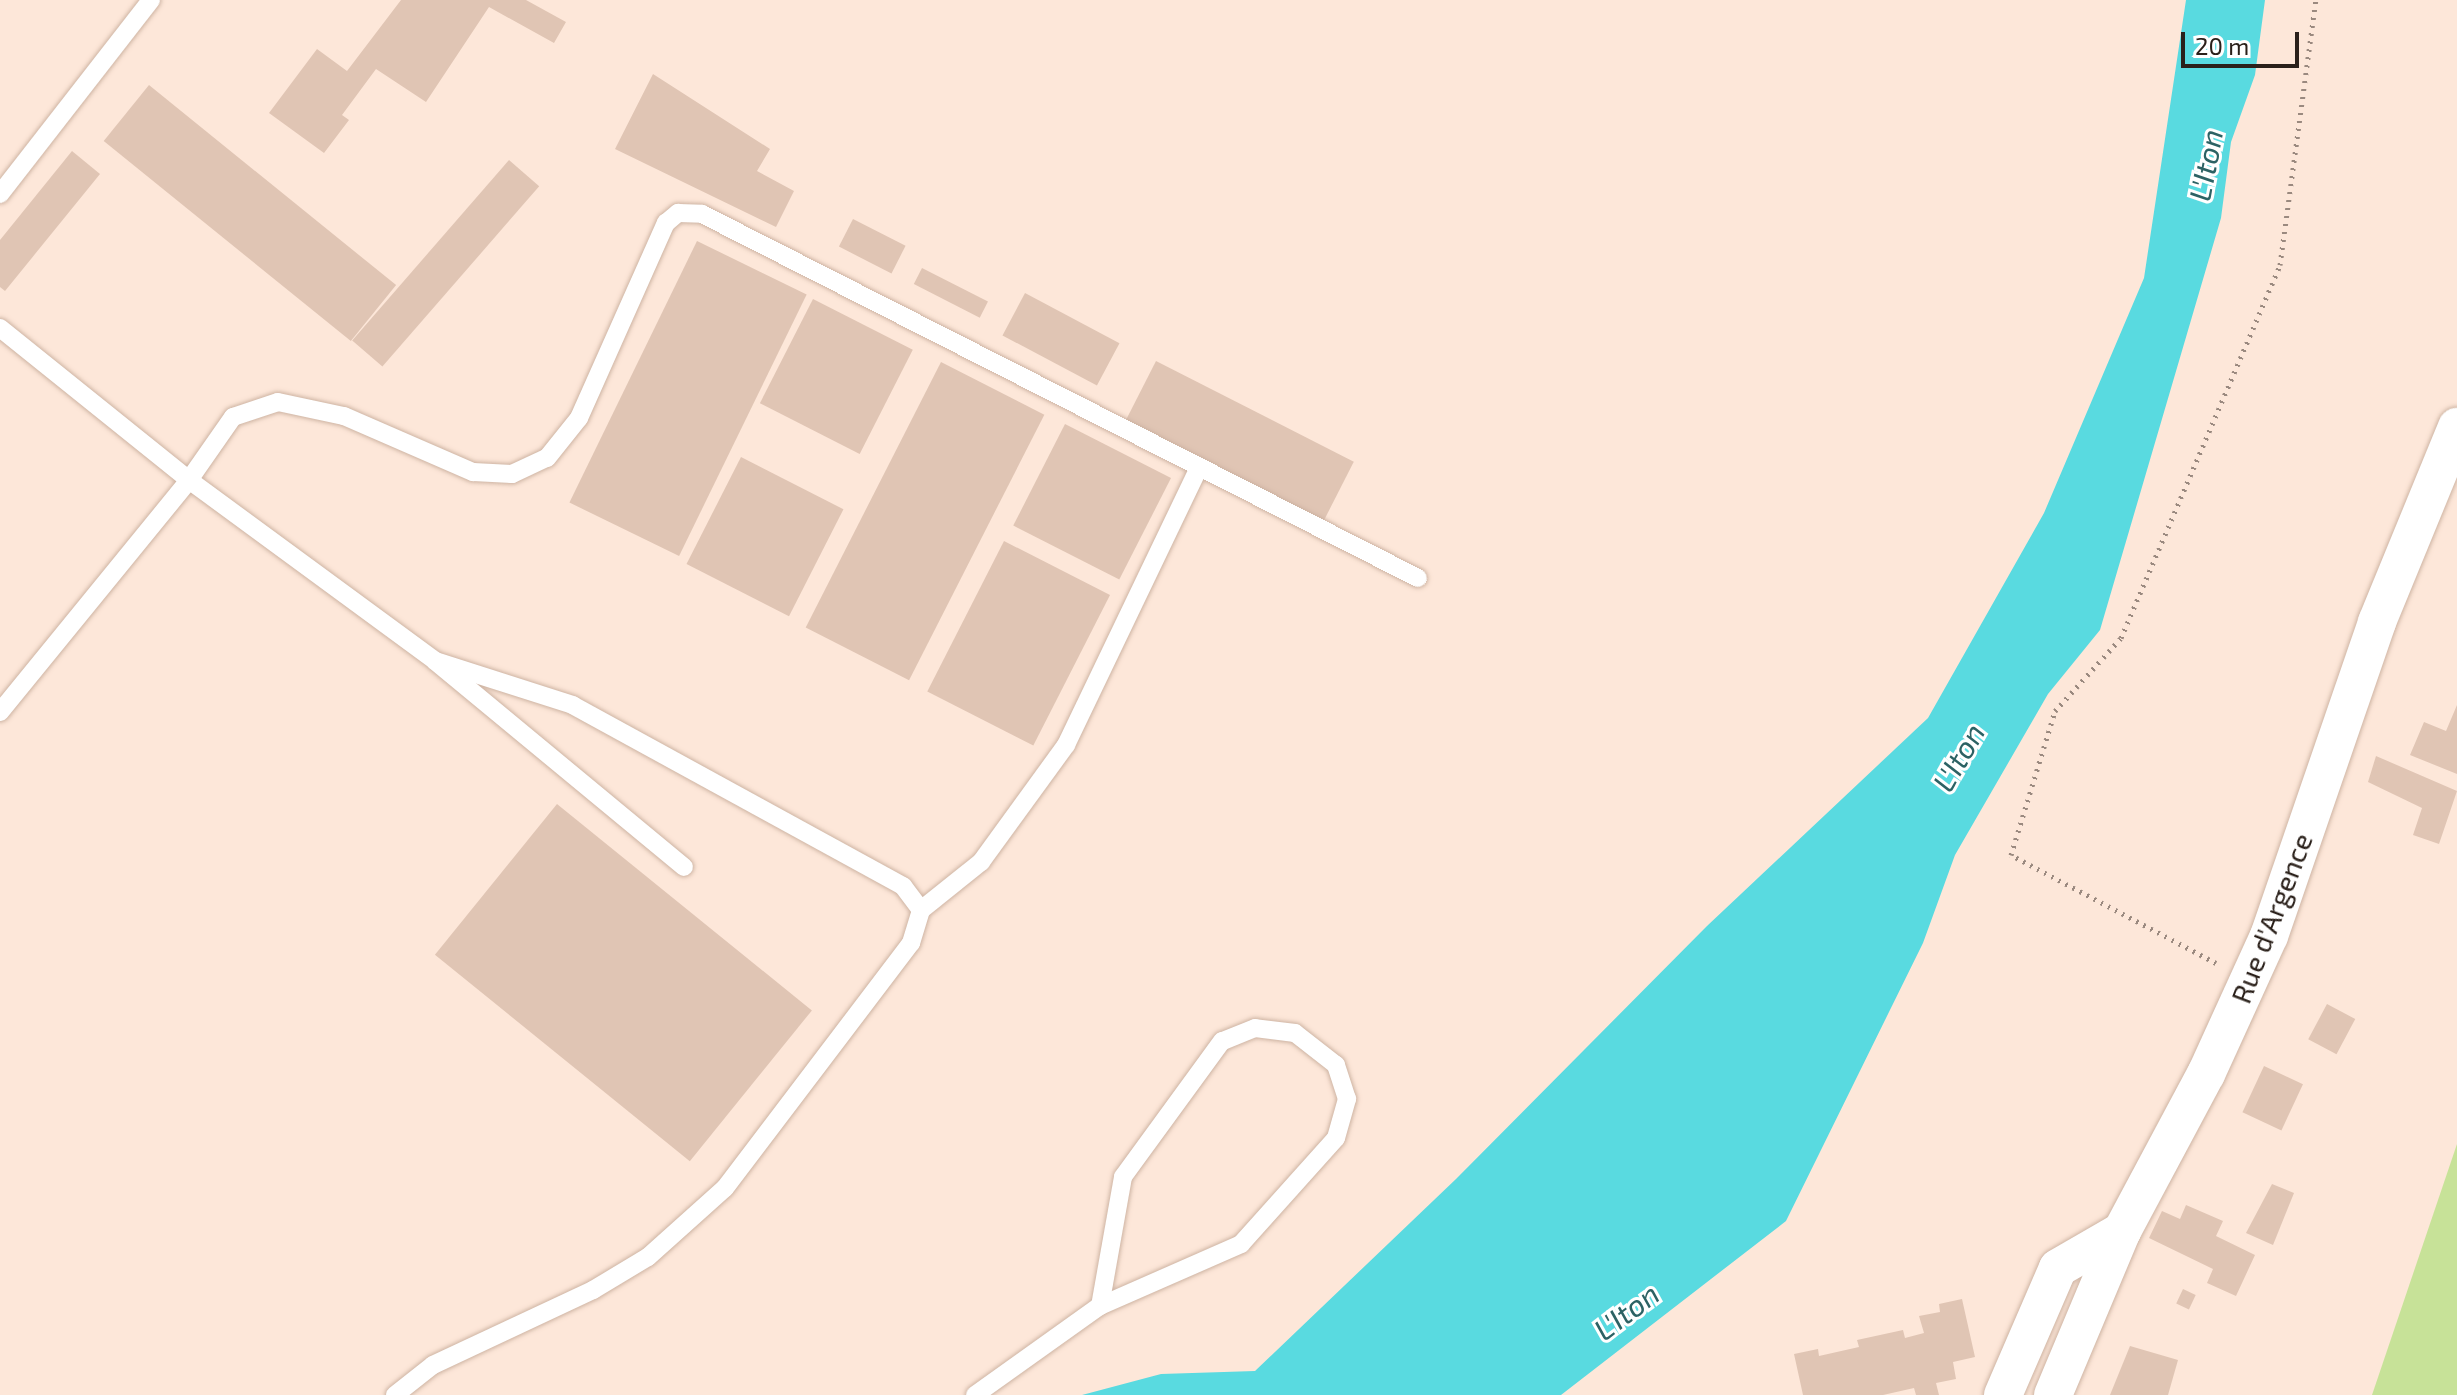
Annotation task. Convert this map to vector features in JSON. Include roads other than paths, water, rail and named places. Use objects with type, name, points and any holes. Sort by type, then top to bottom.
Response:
[{"type":"street","name":"Rue d'Argence","points":[[2053,1395],[2122,1231],[2206,1074],[2269,936],[2377,622],[2457,427]]},
{"type":"street","points":[[2003,1395],[2058,1268],[2122,1231]]},
{"type":"lane","points":[[0,194],[151,0]]},
{"type":"lane","points":[[0,712],[189,480],[233,417],[278,402],[344,416],[473,472],[512,474],[547,458],[579,418],[666,223],[678,213],[702,214],[1418,578]]},
{"type":"lane","points":[[0,328],[189,480],[435,661],[684,867]]},
{"type":"lane","points":[[395,1395],[433,1365],[593,1290],[648,1257],[725,1188],[911,943],[921,910],[981,862],[1066,745],[1199,468]]},
{"type":"lane","points":[[435,661],[573,705],[903,886],[921,910]]},
{"type":"lane","points":[[975,1395],[1100,1306],[1241,1244],[1336,1138],[1347,1099],[1336,1065],[1295,1033],[1255,1028],[1222,1041],[1123,1177],[1100,1306]]},
{"type":"water","name":"L'Iton","points":[[2186,0],[2265,0],[2255,75],[2231,142],[2221,218],[2100,630],[2048,694],[1955,855],[1923,943],[1786,1221],[1561,1395],[1082,1395],[1161,1374],[1255,1371],[1456,1179],[1707,926],[1928,718],[2044,513],[2144,278]]}]
